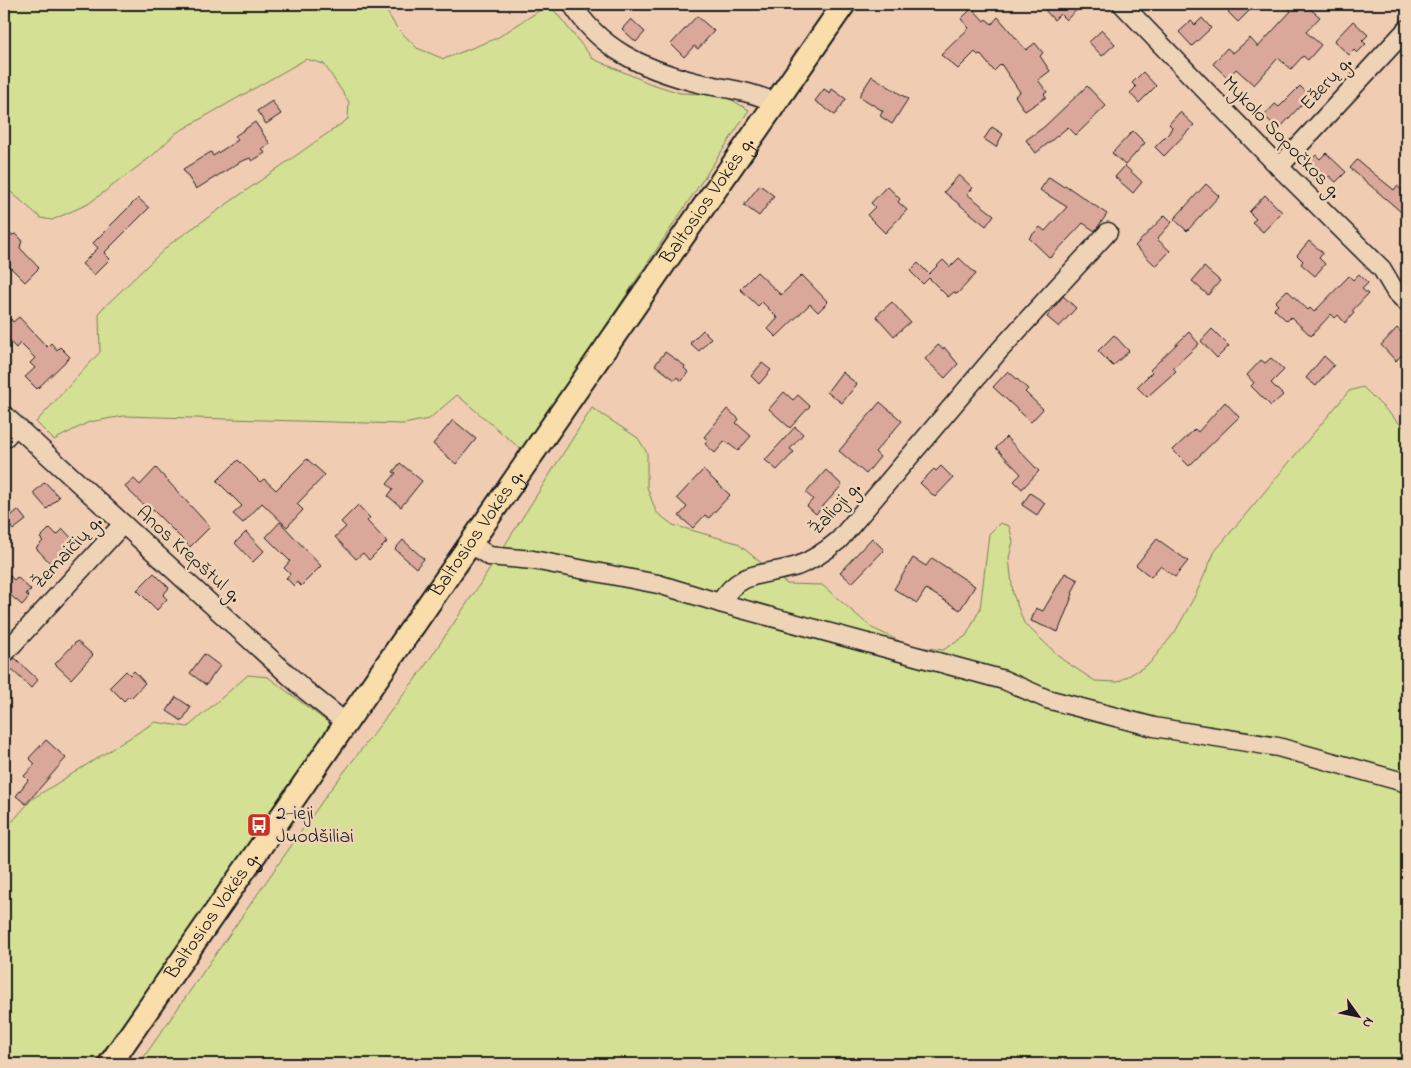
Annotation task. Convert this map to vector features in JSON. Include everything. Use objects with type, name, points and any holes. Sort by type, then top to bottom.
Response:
[{"type":"main road","name":"Baltosios Vokės g.","points":[[110,1064],[844,4]]},
{"type":"street","points":[[572,4],[590,31],[609,46],[643,64],[691,81],[750,92],[775,103]]},
{"type":"street","name":"Mykolo Sopočkos g.","points":[[1122,4],[1279,168],[1382,269],[1395,291],[1407,303]]},
{"type":"street","name":"Ežerų g.","points":[[1279,168],[1407,29]]},
{"type":"street","name":"Žalioji g.","points":[[720,602],[735,584],[751,575],[796,566],[821,554],[839,540],[998,352],[1108,232]]},
{"type":"street","name":"Anos Krepštul g.","points":[[8,427],[123,524],[305,690],[346,723]]},
{"type":"street","name":"Žemaičių g.","points":[[4,654],[123,524]]},
{"type":"street","points":[[470,543],[489,556],[533,560],[658,584],[1004,680],[1047,699],[1154,727],[1278,747],[1407,783]]},
{"type":"green space","points":[[4,4],[382,4],[397,28],[417,48],[444,59],[497,38],[542,9],[553,9],[593,59],[649,83],[680,93],[723,95],[749,110],[523,451],[457,395],[429,419],[403,424],[124,416],[89,422],[54,440],[36,422],[100,352],[99,312],[170,244],[348,119],[349,102],[324,64],[306,59],[176,133],[152,156],[88,204],[52,220],[41,218],[4,186]]},
{"type":"green space","points":[[1363,387],[1407,431],[1407,1064],[139,1064],[328,793],[423,669],[484,578],[592,408],[638,438],[647,453],[647,487],[656,512],[673,525],[737,543],[787,584],[822,585],[872,628],[910,646],[943,650],[966,636],[980,609],[989,534],[1000,523],[1009,526],[1013,541],[1009,558],[1013,594],[1024,623],[1063,660],[1095,681],[1118,682],[1149,664],[1175,632],[1196,594],[1215,551],[1349,391]]},
{"type":"green space","points":[[248,675],[268,677],[334,727],[94,1064],[4,1064],[4,831],[32,799],[155,722],[188,727]]},
{"type":"building","points":[[1050,4],[1083,4],[1066,20],[1060,14],[1054,20],[1044,9]]},
{"type":"building","points":[[1236,4],[1256,4],[1238,22],[1228,12]]},
{"type":"building","points":[[1284,4],[1304,4],[1320,17],[1306,32],[1321,45],[1308,60],[1303,56],[1291,69],[1278,58],[1254,85],[1236,69],[1228,78],[1213,64],[1227,48],[1233,53],[1250,38],[1258,47],[1291,11]]},
{"type":"building","points":[[972,8],[984,21],[986,19],[992,24],[998,17],[1026,50],[1035,43],[1043,53],[1040,56],[1050,71],[1038,80],[1047,92],[1044,94],[1046,97],[1025,111],[1015,96],[1020,92],[1001,64],[994,71],[980,54],[978,55],[975,52],[958,69],[941,55],[969,28],[961,19]]},
{"type":"building","points":[[697,16],[714,31],[698,49],[694,46],[684,57],[671,44]]},
{"type":"building","points":[[1202,18],[1211,28],[1192,46],[1179,32],[1191,21],[1195,25]]},
{"type":"building","points":[[631,19],[645,32],[636,42],[622,29]]},
{"type":"building","points":[[1353,21],[1368,35],[1362,41],[1366,44],[1357,53],[1354,50],[1349,55],[1334,41]]},
{"type":"building","points":[[1102,30],[1115,44],[1102,56],[1089,42]]},
{"type":"building","points":[[1143,72],[1156,86],[1139,103],[1130,93],[1136,87],[1132,83]]},
{"type":"building","points":[[872,76],[908,99],[892,124],[880,116],[883,111],[859,96]]},
{"type":"building","points":[[1087,86],[1106,106],[1076,135],[1068,127],[1036,153],[1026,140],[1044,127]]},
{"type":"building","points":[[1300,86],[1312,98],[1304,106],[1302,104],[1279,129],[1264,116],[1275,104],[1279,107]]},
{"type":"building","points":[[824,89],[830,93],[832,89],[846,99],[835,115],[815,101]]},
{"type":"building","points":[[272,101],[281,114],[266,124],[257,111]]},
{"type":"building","points":[[1180,112],[1194,125],[1164,156],[1155,147],[1169,133],[1172,127],[1169,124]]},
{"type":"building","points":[[255,122],[270,144],[262,149],[265,153],[252,161],[250,158],[240,162],[196,189],[183,169],[211,152],[213,156],[238,140],[235,136]]},
{"type":"building","points":[[992,127],[1003,134],[996,147],[984,139]]},
{"type":"building","points":[[1133,131],[1145,143],[1125,165],[1112,153]]},
{"type":"building","points":[[1326,153],[1346,172],[1336,182],[1329,176],[1320,185],[1303,168],[1316,155],[1320,159]]},
{"type":"building","points":[[1357,160],[1394,190],[1397,186],[1407,194],[1407,217],[1350,168]]},
{"type":"building","points":[[1125,166],[1142,182],[1133,193],[1115,177]]},
{"type":"building","points":[[959,175],[973,188],[967,194],[994,215],[986,226],[944,192]]},
{"type":"building","points":[[1049,177],[1064,187],[1065,185],[1107,214],[1095,231],[1083,223],[1050,258],[1029,238],[1040,227],[1045,231],[1067,207],[1040,190]]},
{"type":"building","points":[[1206,184],[1219,196],[1187,231],[1174,219]]},
{"type":"building","points":[[760,185],[774,196],[759,216],[744,205]]},
{"type":"building","points":[[887,186],[900,199],[898,202],[907,210],[885,233],[867,215],[875,207],[871,203]]},
{"type":"building","points":[[1265,195],[1282,212],[1263,232],[1252,222],[1256,219],[1249,212]]},
{"type":"building","points":[[138,198],[149,208],[104,253],[110,259],[94,275],[82,264],[98,248],[93,243]]},
{"type":"building","points":[[1165,215],[1172,222],[1157,239],[1170,251],[1156,266],[1135,246]]},
{"type":"building","points":[[16,234],[22,240],[20,248],[39,268],[25,282],[10,267],[4,274],[4,237]]},
{"type":"building","points":[[1309,241],[1323,253],[1319,258],[1325,264],[1315,276],[1301,264],[1303,261],[1297,255]]},
{"type":"building","points":[[959,258],[976,274],[957,294],[954,292],[948,297],[929,278],[923,284],[910,271],[918,263],[929,274],[943,260],[950,267]]},
{"type":"building","points":[[1204,267],[1220,281],[1208,295],[1192,281]]},
{"type":"building","points":[[757,272],[781,295],[802,275],[828,302],[818,312],[810,304],[776,337],[768,329],[778,318],[762,302],[758,306],[740,289]]},
{"type":"building","points":[[1359,274],[1368,283],[1362,289],[1368,294],[1352,311],[1354,313],[1345,323],[1338,315],[1335,318],[1331,314],[1311,336],[1291,317],[1287,321],[1274,309],[1278,305],[1275,302],[1287,290],[1308,310],[1310,308],[1314,312],[1349,276],[1353,280]]},
{"type":"building","points":[[1063,296],[1076,308],[1059,327],[1047,317]]},
{"type":"building","points":[[892,302],[910,322],[894,336],[876,316]]},
{"type":"building","points":[[19,317],[47,347],[51,343],[57,350],[60,347],[70,357],[37,389],[25,377],[35,368],[30,363],[35,358],[20,343],[16,348],[4,335],[4,326],[11,319],[13,322]]},
{"type":"building","points":[[1407,327],[1407,349],[1396,361],[1381,345],[1397,328],[1402,333]]},
{"type":"building","points":[[1212,329],[1229,346],[1217,358],[1201,341]]},
{"type":"building","points":[[703,330],[711,338],[699,351],[690,343]]},
{"type":"building","points":[[1189,332],[1199,344],[1173,368],[1176,371],[1147,397],[1137,387],[1152,372],[1150,370]]},
{"type":"building","points":[[1114,335],[1129,351],[1113,366],[1098,351]]},
{"type":"building","points":[[938,345],[943,349],[944,347],[958,364],[945,378],[925,359]]},
{"type":"building","points":[[665,352],[685,366],[684,368],[688,372],[682,381],[677,377],[675,380],[655,365]]},
{"type":"building","points":[[1324,356],[1334,365],[1316,386],[1306,378]]},
{"type":"building","points":[[1271,358],[1284,370],[1271,383],[1283,395],[1271,406],[1251,386],[1254,383],[1247,375],[1261,360],[1265,363]]},
{"type":"building","points":[[762,363],[771,370],[759,384],[751,376]]},
{"type":"building","points":[[1008,371],[1028,389],[1025,392],[1043,409],[1031,422],[993,387]]},
{"type":"building","points":[[842,372],[857,384],[842,403],[827,392]]},
{"type":"building","points":[[784,392],[793,400],[798,395],[810,406],[790,428],[769,409]]},
{"type":"building","points":[[880,402],[902,421],[875,452],[880,457],[866,474],[839,451]]},
{"type":"building","points":[[1225,402],[1239,417],[1189,466],[1173,450],[1195,429],[1198,432]]},
{"type":"building","points":[[727,409],[739,419],[736,423],[751,436],[738,451],[725,441],[715,453],[705,444],[708,440],[704,437]]},
{"type":"building","points":[[453,420],[476,439],[456,464],[433,444]]},
{"type":"building","points":[[795,427],[803,434],[790,449],[794,452],[777,470],[765,460]]},
{"type":"building","points":[[1006,437],[1039,471],[1022,489],[1014,481],[1021,474],[996,448]]},
{"type":"building","points":[[307,459],[325,475],[297,504],[303,510],[287,527],[262,503],[243,523],[233,514],[242,506],[217,481],[238,460],[260,482],[264,479],[276,490]]},
{"type":"building","points":[[400,463],[422,481],[401,507],[388,496],[393,489],[387,484],[396,473],[393,472]]},
{"type":"building","points":[[941,466],[953,478],[935,497],[920,483],[934,469],[936,471]]},
{"type":"building","points":[[156,468],[210,527],[190,547],[153,510],[151,512],[125,487],[134,479],[140,485]]},
{"type":"building","points":[[703,470],[730,495],[709,518],[705,515],[693,528],[679,516],[687,507],[677,498]]},
{"type":"building","points":[[826,470],[842,485],[816,514],[807,506],[813,499],[806,493]]},
{"type":"building","points":[[45,482],[59,497],[47,509],[33,493]]},
{"type":"building","points":[[1030,493],[1045,503],[1037,515],[1022,505]]},
{"type":"building","points":[[358,505],[370,518],[367,521],[387,542],[369,560],[363,553],[356,559],[335,537],[346,527],[341,522]]},
{"type":"building","points":[[18,510],[26,520],[13,530],[6,520]]},
{"type":"building","points":[[280,522],[321,566],[301,586],[297,582],[294,586],[286,578],[290,574],[284,568],[290,561],[266,537]]},
{"type":"building","points":[[50,528],[57,535],[63,529],[76,543],[53,566],[36,548],[43,541],[40,538]]},
{"type":"building","points":[[246,532],[264,551],[253,562],[235,543]]},
{"type":"building","points":[[872,538],[884,550],[852,583],[840,572]]},
{"type":"building","points":[[1157,539],[1188,561],[1175,577],[1160,566],[1151,577],[1136,565]]},
{"type":"building","points":[[403,540],[424,559],[416,568],[395,549]]},
{"type":"building","points":[[913,558],[926,566],[932,558],[975,586],[960,610],[926,589],[917,603],[894,589]]},
{"type":"building","points":[[154,573],[169,588],[163,595],[167,599],[157,610],[137,590]]},
{"type":"building","points":[[1065,573],[1078,580],[1058,632],[1031,621],[1036,608],[1043,611]]},
{"type":"building","points":[[10,576],[14,580],[17,577],[31,590],[26,594],[29,597],[22,605],[4,590],[4,582]]},
{"type":"building","points":[[77,641],[93,655],[71,679],[55,664]]},
{"type":"building","points":[[204,654],[220,666],[206,685],[190,673]]},
{"type":"building","points":[[15,658],[38,680],[31,688],[6,664]]},
{"type":"building","points":[[126,671],[130,675],[134,671],[145,683],[131,698],[129,696],[124,701],[110,687]]},
{"type":"building","points":[[176,697],[191,707],[182,721],[167,711]]},
{"type":"building","points":[[46,740],[66,758],[26,804],[16,796],[28,780],[24,776],[35,764],[29,758]]},
{"type":"place","name":"2-ieji Juodšiliai","points":[[259,825]]}]
